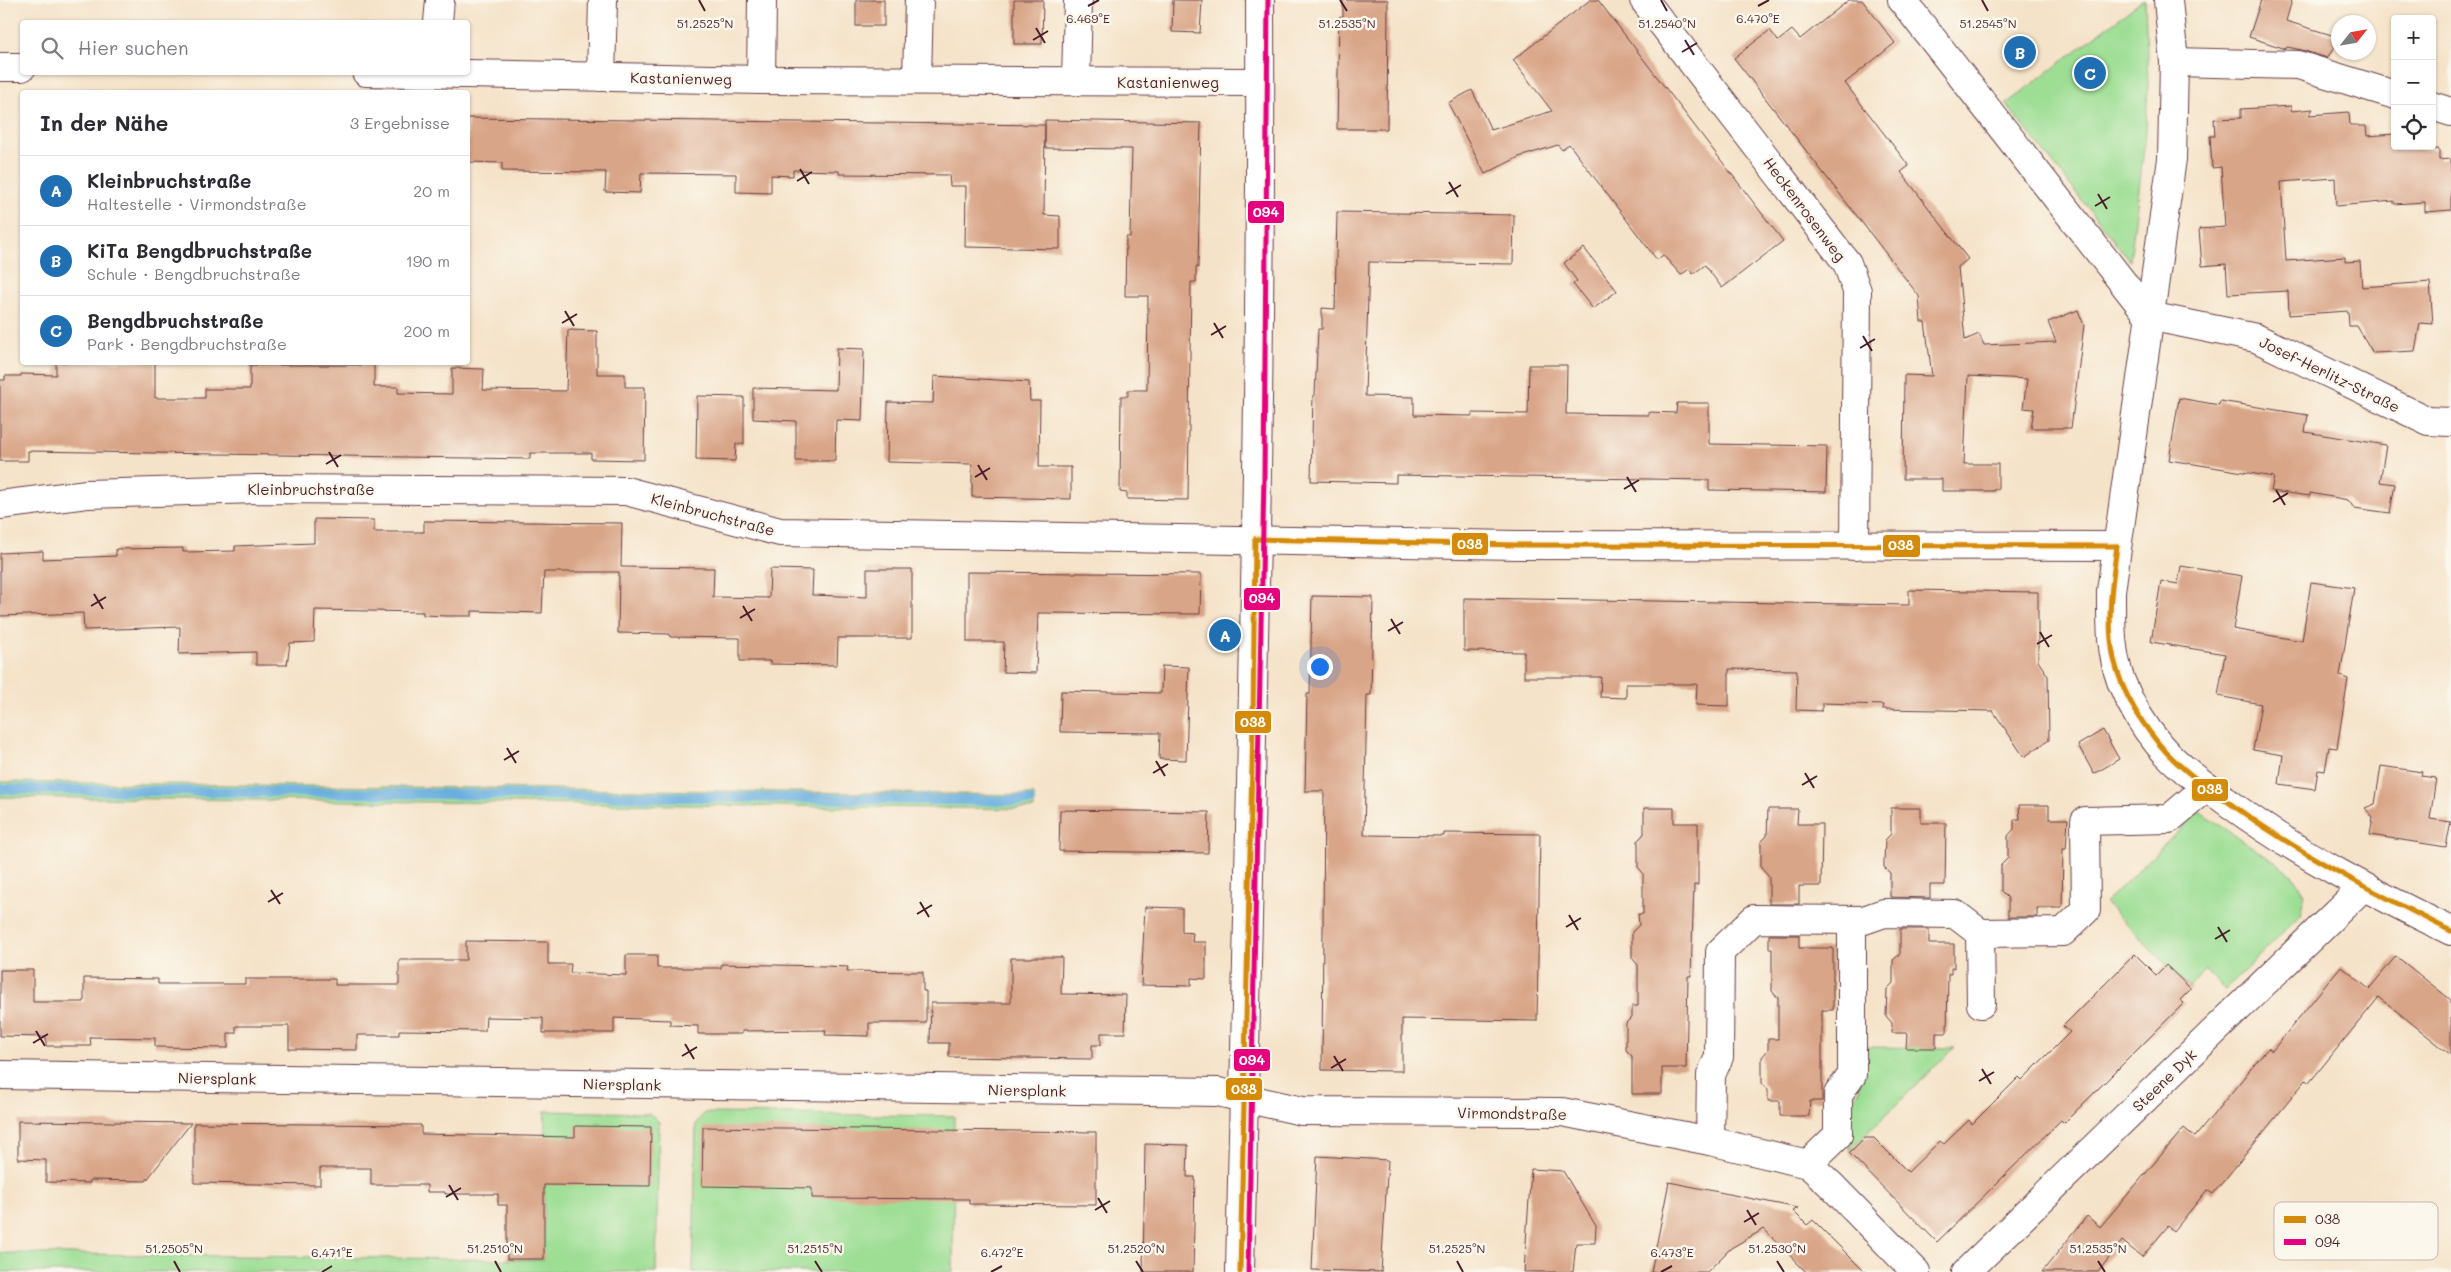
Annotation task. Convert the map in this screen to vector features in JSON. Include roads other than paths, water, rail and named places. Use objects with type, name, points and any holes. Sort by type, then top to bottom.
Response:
[{"type":"street","points":[[438,20],[440,0]]},
{"type":"street","points":[[601,77],[603,0]]},
{"type":"street","points":[[761,80],[762,0]]},
{"type":"street","points":[[918,79],[919,0]]},
{"type":"street","points":[[1076,82],[1078,0]]},
{"type":"street","points":[[1240,1272],[1255,539],[1260,0]]},
{"type":"street","name":"Heckenrosenweg","points":[[1644,0],[1847,263],[1858,291],[1855,546]]},
{"type":"street","points":[[1902,0],[2149,316]]},
{"type":"street","points":[[2168,0],[2174,62],[2172,159],[2111,591],[2111,637],[2121,681],[2132,704],[2160,746],[2207,787],[2281,839],[2363,888],[2451,931]]},
{"type":"street","points":[[2174,62],[2298,65],[2391,94]]},
{"type":"street","points":[[0,67],[20,67]]},
{"type":"street","name":"Kastanienweg","points":[[470,74],[761,80],[918,79],[1076,82],[1260,82]]},
{"type":"street","points":[[2436,107],[2451,112]]},
{"type":"street","name":"Josef-Herlitz-Straße","points":[[2149,316],[2256,338],[2428,421],[2451,422]]},
{"type":"street","name":"Kleinbruchstraße","points":[[0,505],[87,494],[258,489],[626,491],[780,532],[1255,539],[1517,546],[2117,546]]},
{"type":"street","points":[[1710,1141],[1711,1075],[1719,1057],[1720,952],[1754,919],[1864,920],[1884,913],[1955,914],[1980,933],[2063,932],[2086,910],[2085,821],[2169,819],[2207,787]]},
{"type":"street","name":"Steene Dyk","points":[[1966,1272],[2363,888]]},
{"type":"street","points":[[1852,920],[1852,1076],[1838,1094],[1838,1134],[1808,1164],[1916,1272]]},
{"type":"street","points":[[1980,933],[1981,1004]]},
{"type":"street","name":"Niersplank","points":[[0,1076],[1218,1092],[1244,1098]]},
{"type":"street","name":"Virmondstraße","points":[[1244,1098],[1302,1111],[1562,1112],[1710,1141],[1808,1164]]},
{"type":"waterway","points":[[0,789],[1030,801]]},
{"type":"place","name":"KiTa Bengdbruchstraße","points":[[2020,52]]},
{"type":"place","name":"Bengdbruchstraße","points":[[2090,73]]},
{"type":"place","name":"Kleinbruchstraße","points":[[1225,635]]}]
